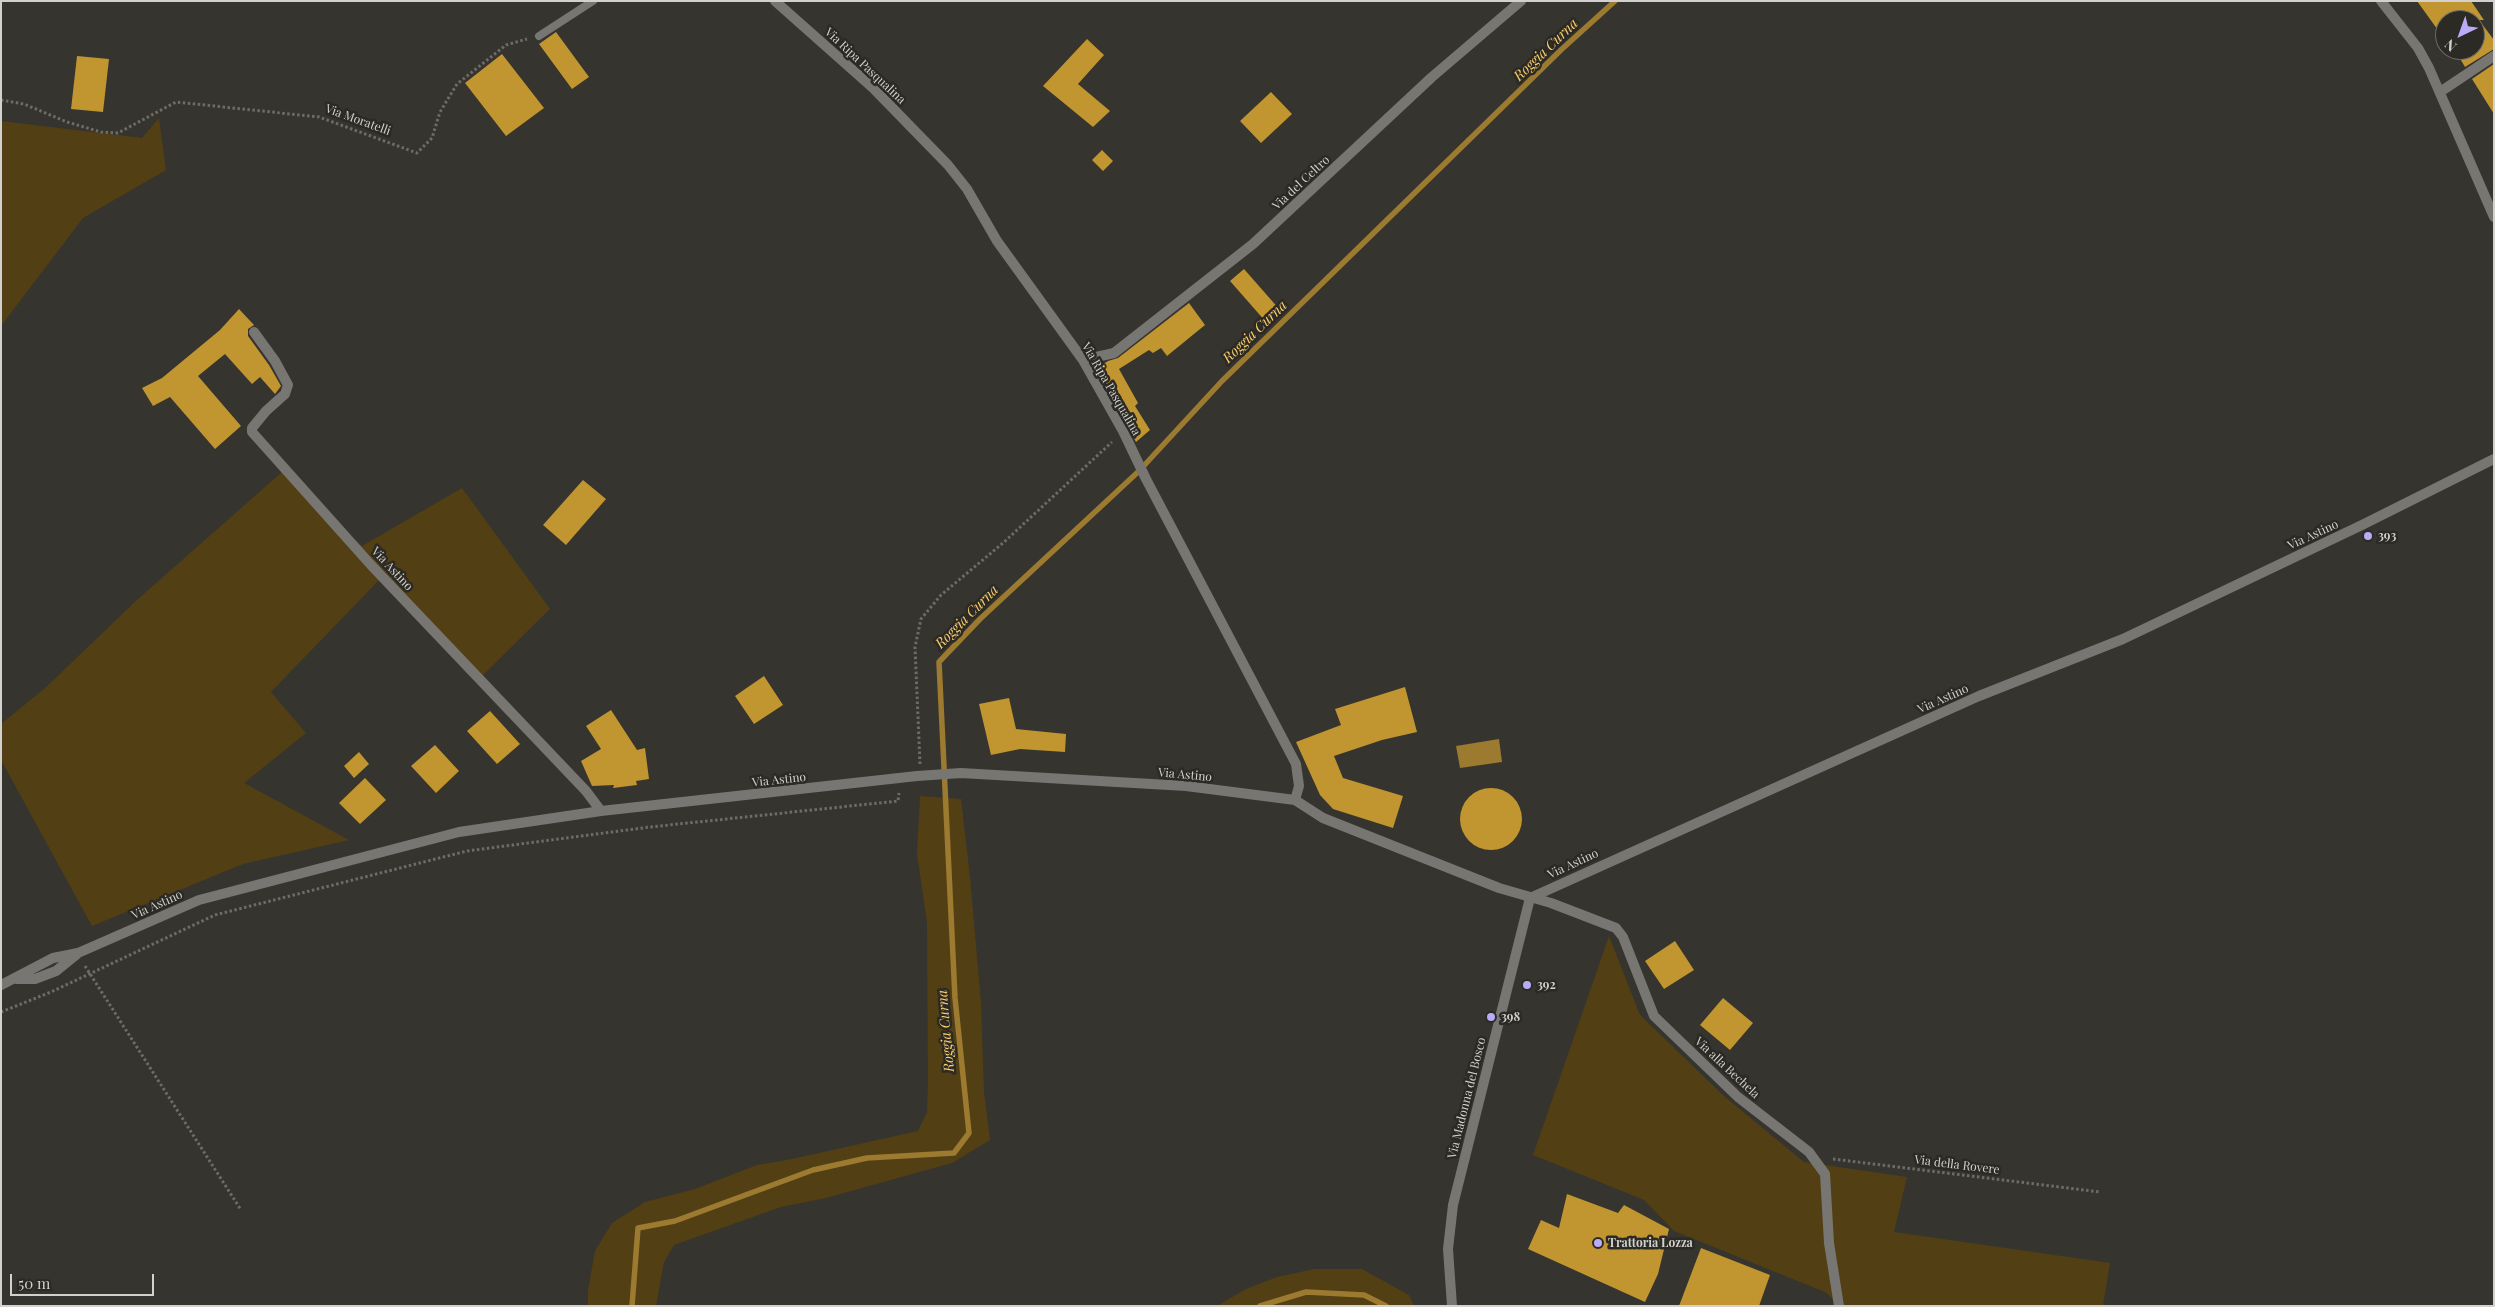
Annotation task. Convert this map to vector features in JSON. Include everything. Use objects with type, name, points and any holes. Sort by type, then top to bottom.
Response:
[{"type":"street","name":"Via Ripa Pasqualina","points":[[775,1],[873,88],[948,165],[967,189],[997,241],[1083,360],[1123,431],[1146,479],[1296,764],[1299,786],[1295,800]]},
{"type":"street","name":"Via del Celtro","points":[[1083,360],[1114,353],[1253,244],[1432,77],[1521,1]]},
{"type":"street","points":[[2380,1],[2418,48],[2440,92],[2494,217]]},
{"type":"street","points":[[2440,92],[2494,56]]},
{"type":"street","name":"Via Astino","points":[[254,332],[275,361],[288,385],[285,394],[266,411],[252,428],[252,432],[371,565],[586,791],[601,811]]},
{"type":"street","name":"Via Astino","points":[[1,985],[15,979],[35,979],[56,971],[78,953],[199,900],[459,832],[601,811],[917,776],[961,774],[1186,786],[1295,800],[1323,818],[1530,898],[1979,696],[2123,638],[2362,525],[2494,459]]},
{"type":"street","name":"Via alla Bechela","points":[[1530,898],[1551,903],[1616,928],[1622,938],[1654,1016],[1738,1097],[1812,1156],[1825,1174],[1829,1243],[1839,1306]]},
{"type":"street","name":"Via Madonna del Bosco","points":[[1452,1306],[1448,1249],[1453,1205],[1530,898]]},
{"type":"lane","points":[[539,36],[592,1]]},
{"type":"path","name":"Via Moratelli","points":[[1,100],[24,104],[67,122],[101,132],[118,133],[176,102],[319,117],[417,153],[432,138],[440,112],[457,84],[506,45],[539,36]]},
{"type":"path","points":[[1,1012],[50,992],[215,916],[467,851],[650,827],[898,801],[902,778],[920,769],[915,647],[921,619],[941,595],[1003,543],[1123,431]]},
{"type":"path","points":[[78,953],[241,1210]]},
{"type":"path","name":"Via della Rovere","points":[[1812,1156],[2100,1192]]},
{"type":"shaded area","points":[[159,118],[166,170],[83,218],[1,326],[1,121],[142,138]]},
{"type":"shaded area","points":[[282,472],[362,546],[462,488],[550,609],[481,677],[382,577],[271,692],[306,733],[244,783],[349,840],[243,864],[92,926],[1,760],[1,724],[44,689],[138,599]]},
{"type":"shaded area","points":[[1499,739],[1502,762],[1460,768],[1456,746]]},
{"type":"shaded area","points":[[920,796],[961,799],[981,1003],[984,1092],[990,1140],[952,1163],[826,1198],[781,1207],[674,1245],[664,1262],[656,1306],[588,1306],[588,1290],[595,1251],[612,1223],[645,1202],[695,1189],[757,1165],[918,1131],[927,1112],[928,1085],[927,922],[917,854]]},
{"type":"shaded area","points":[[1609,936],[1640,1015],[1725,1097],[1804,1162],[1907,1177],[1894,1232],[2110,1263],[2103,1306],[1841,1306],[1825,1292],[1674,1231],[1644,1200],[1533,1155]]},
{"type":"shaded area","points":[[1314,1269],[1362,1269],[1409,1295],[1414,1306],[1217,1306],[1246,1289],[1277,1277]]},
{"type":"building","points":[[2417,1],[2471,1],[2477,10],[2435,10],[2435,26]]},
{"type":"building","points":[[2485,28],[2494,40],[2494,49],[2485,55]]},
{"type":"building","points":[[556,32],[589,77],[572,89],[539,44]]},
{"type":"building","points":[[1087,39],[1104,55],[1078,84],[1110,111],[1093,127],[1043,86]]},
{"type":"building","points":[[502,54],[544,108],[506,136],[465,83]]},
{"type":"building","points":[[77,56],[109,59],[103,112],[71,109]]},
{"type":"building","points":[[2461,60],[2476,60],[2465,67]]},
{"type":"building","points":[[2494,64],[2494,114],[2472,79]]},
{"type":"building","points":[[1271,92],[1292,114],[1261,143],[1240,121]]},
{"type":"building","points":[[1102,150],[1113,161],[1103,171],[1092,160]]},
{"type":"building","points":[[1244,269],[1280,310],[1266,322],[1230,281]]},
{"type":"building","points":[[1189,303],[1205,325],[1167,356],[1161,348],[1153,353],[1149,350],[1119,369],[1138,403],[1135,406],[1150,430],[1136,442],[1096,369],[1108,361],[1118,358]]},
{"type":"building","points":[[239,309],[254,325],[248,329],[248,336],[269,365],[281,386],[275,394],[260,377],[252,384],[225,354],[198,376],[241,426],[215,449],[170,397],[153,406],[142,388],[162,378],[220,330]]},
{"type":"building","points":[[583,480],[606,499],[566,545],[543,525]]},
{"type":"building","points":[[764,676],[783,705],[754,724],[735,696]]},
{"type":"building","points":[[1405,687],[1417,732],[1382,740],[1334,756],[1343,778],[1403,796],[1393,828],[1333,809],[1320,795],[1296,742],[1341,725],[1335,709]]},
{"type":"building","points":[[1009,698],[1016,729],[1066,734],[1065,752],[1020,749],[991,755],[979,704]]},
{"type":"building","points":[[611,710],[637,750],[645,748],[649,779],[636,781],[637,785],[613,788],[614,785],[592,786],[581,761],[601,749],[586,726]]},
{"type":"building","points":[[490,711],[520,744],[497,764],[467,731]]},
{"type":"building","points":[[435,745],[459,771],[436,793],[411,766]]},
{"type":"building","points":[[359,752],[369,764],[354,778],[344,766]]},
{"type":"building","points":[[365,778],[386,800],[360,824],[339,803]]},
{"type":"building","points":[[1491,788],[1503,790],[1513,797],[1520,807],[1522,819],[1520,831],[1513,841],[1503,848],[1491,850],[1479,848],[1469,841],[1462,831],[1460,819],[1462,807],[1469,797],[1479,790]]},
{"type":"building","points":[[1675,941],[1694,970],[1664,989],[1645,961]]},
{"type":"building","points":[[1723,998],[1753,1023],[1730,1050],[1700,1025]]},
{"type":"building","name":"Trattoria Lozza","points":[[1567,1194],[1618,1213],[1624,1205],[1669,1229],[1658,1274],[1645,1302],[1528,1249],[1541,1220],[1559,1228]]},
{"type":"building","points":[[1701,1248],[1770,1275],[1759,1306],[1679,1306]]},
{"type":"waterway","name":"Roggia Curna","points":[[632,1306],[638,1228],[675,1221],[813,1170],[867,1158],[954,1153],[969,1133],[955,998],[939,662],[980,619],[1139,471],[1222,381],[1562,49],[1615,1]]},
{"type":"waterway","name":"Roggia Curna","points":[[1260,1306],[1306,1292],[1364,1295],[1386,1306]]},
{"type":"place","name":"393","points":[[2368,536]]},
{"type":"place","name":"392","points":[[1527,985]]},
{"type":"place","name":"398","points":[[1491,1017]]},
{"type":"place","name":"Trattoria Lozza","points":[[1598,1243]]}]
